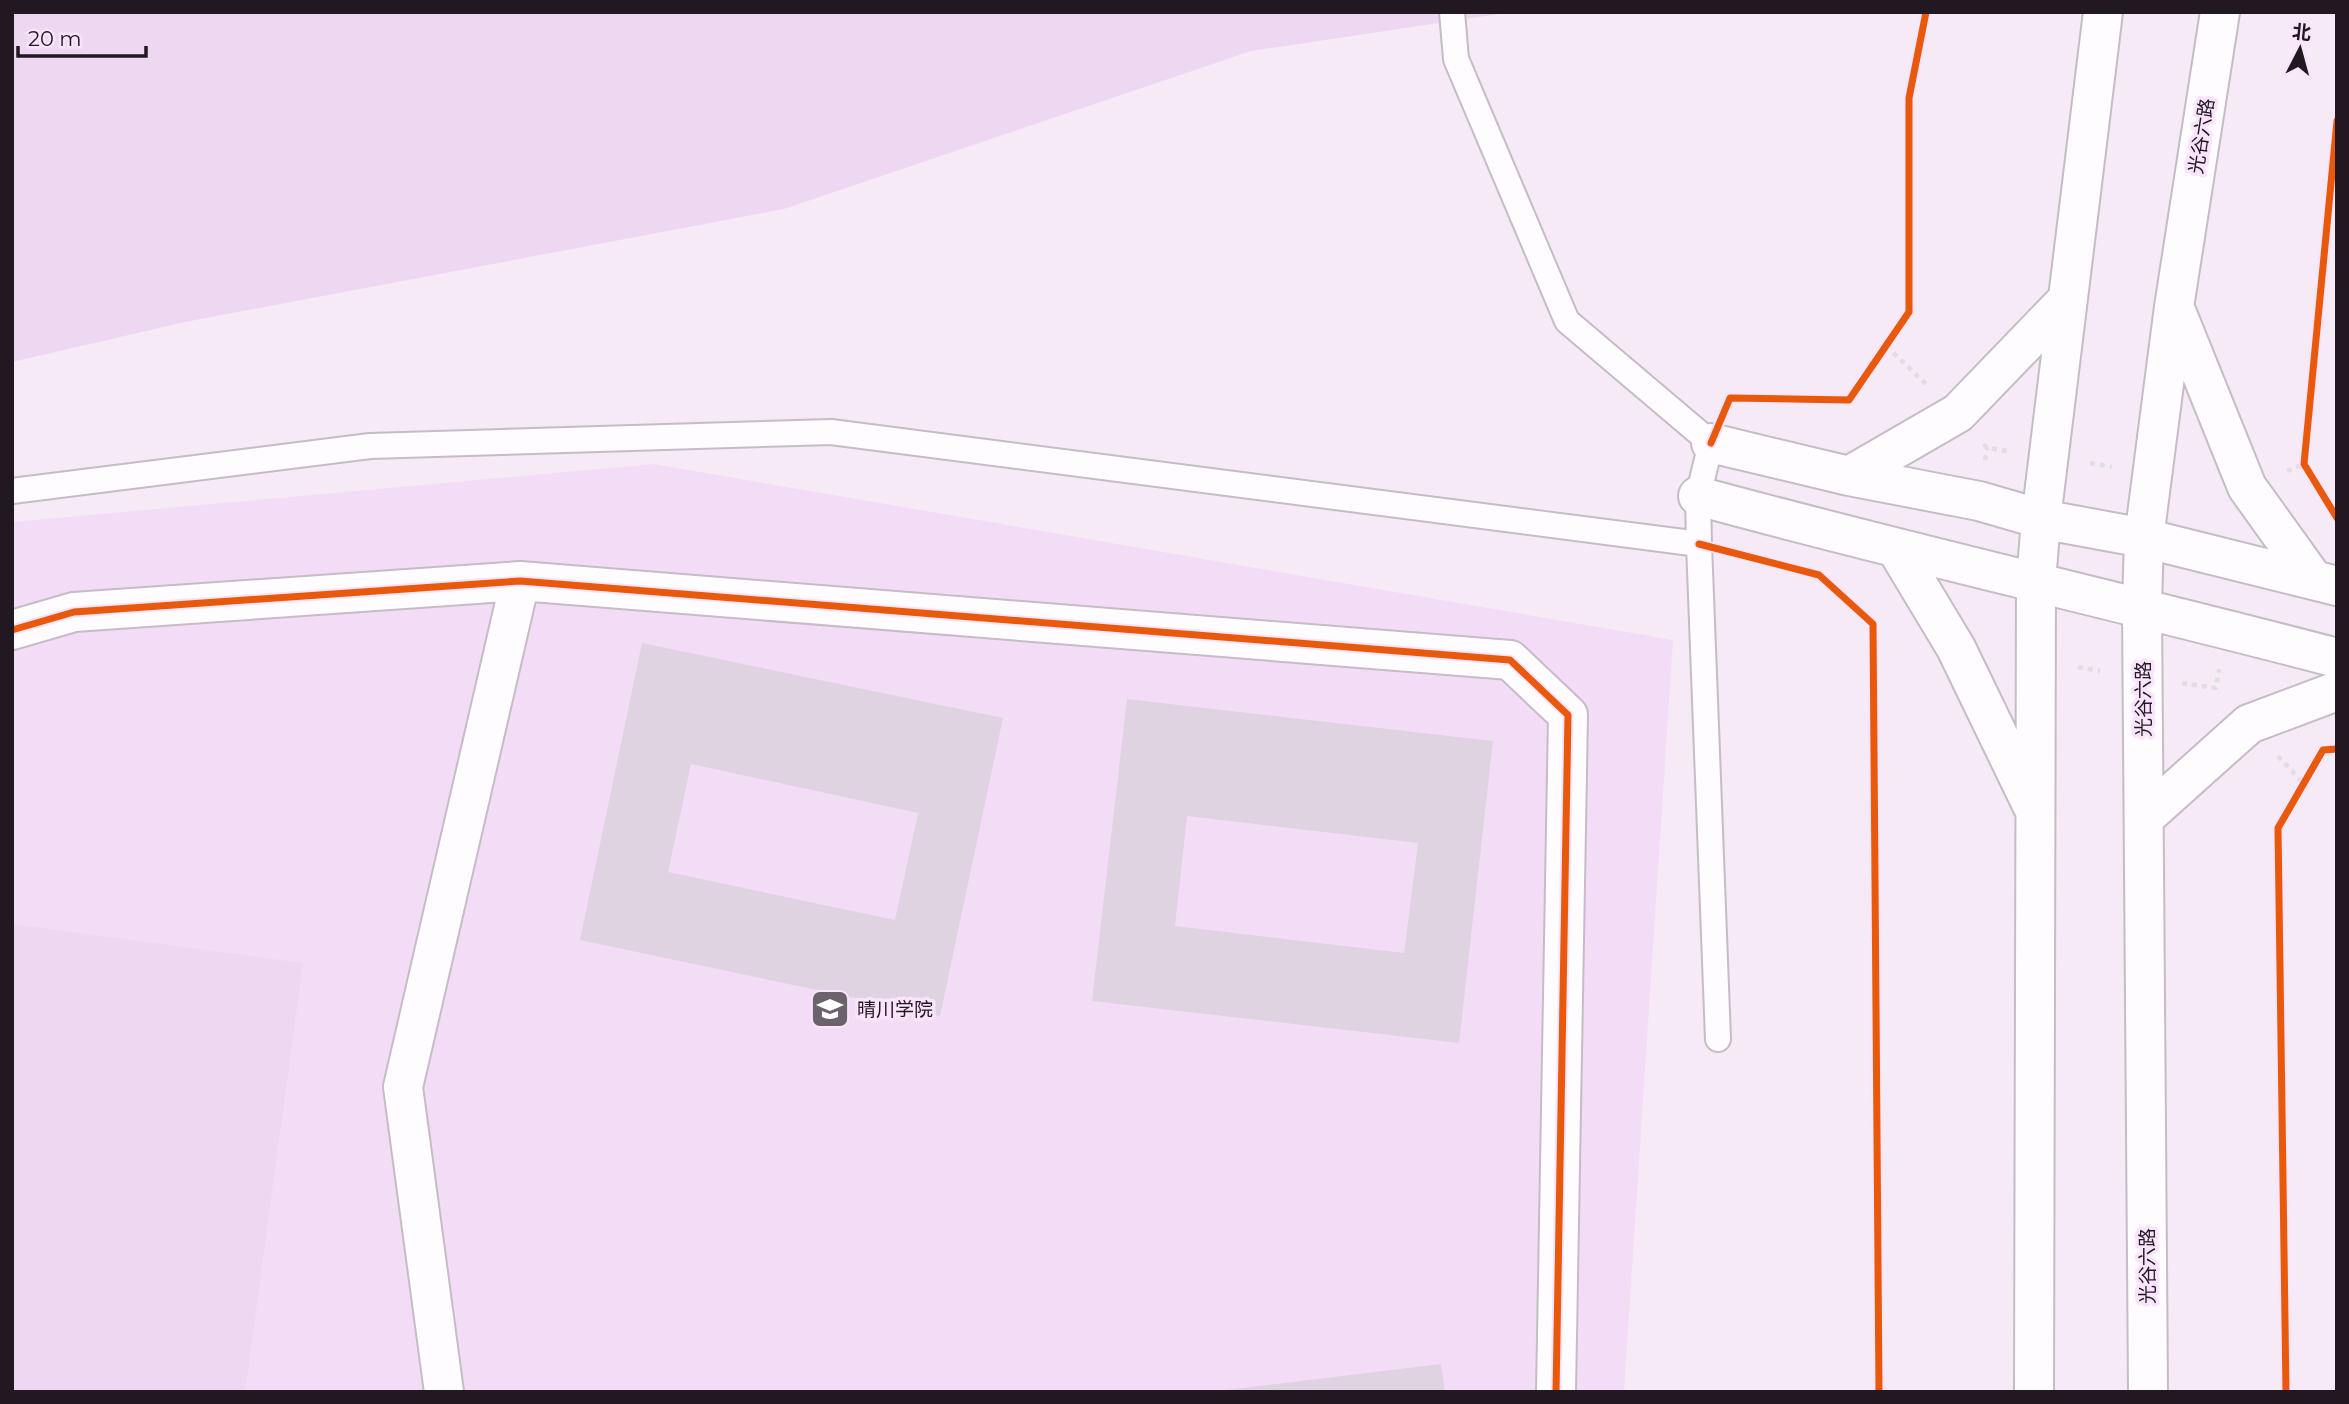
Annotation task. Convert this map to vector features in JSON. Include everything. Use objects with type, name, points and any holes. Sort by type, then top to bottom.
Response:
[{"type":"street","points":[[2034,1392],[2036,582],[2041,519],[2103,12]]},
{"type":"street","name":"光谷六路","points":[[2148,1392],[2142,607],[2144,538],[2174,307],[2220,12]]},
{"type":"street","points":[[1849,477],[1958,413],[2067,300]]},
{"type":"street","points":[[2174,307],[2247,487],[2325,582]]},
{"type":"street","points":[[1711,443],[1849,477],[1979,501],[2041,519],[2144,538],[2325,582]]},
{"type":"street","points":[[1698,496],[1897,550],[2142,607],[2337,658]]},
{"type":"street","points":[[1897,550],[1956,648],[2036,813]]},
{"type":"street","points":[[444,1392],[403,1087],[520,581]]},
{"type":"street","points":[[12,629],[74,612],[520,581],[1510,660],[1568,715],[1556,1392]]},
{"type":"street","points":[[2144,818],[2249,724],[2337,691]]},
{"type":"lane","points":[[1452,12],[1456,59],[1567,321],[1711,443],[1698,496],[1718,1039]]},
{"type":"lane","points":[[12,491],[370,446],[831,432],[1699,544]]},
{"type":"path","points":[[1878,357],[1894,335]]},
{"type":"path","points":[[2305,450],[2304,464],[2310,475]]},
{"type":"path","points":[[2297,795],[2310,772]]},
{"type":"shaded area","points":[[12,12],[1512,12],[1251,51],[784,209],[185,322],[12,362]]},
{"type":"shaded area","name":"晴川学院","points":[[654,464],[1673,640],[1624,1392],[12,1392],[12,522]]},
{"type":"shaded area","points":[[12,924],[303,963],[245,1392],[12,1392]]},
{"type":"building","points":[[642,643],[1003,718],[940,1016],[580,940]],"holes":[[[691,764],[918,813],[895,920],[668,872]]]},
{"type":"building","points":[[1127,699],[1493,741],[1459,1043],[1092,1001]],"holes":[[[1187,816],[1418,843],[1404,953],[1175,926]]]},
{"type":"building","points":[[1441,1364],[1445,1392],[1227,1392],[1227,1390]]},
{"type":"cycle path","points":[[1711,443],[1730,398],[1849,400],[1909,312],[1909,98],[1926,12]]},
{"type":"cycle path","points":[[2337,121],[2304,464],[2337,518]]},
{"type":"cycle path","points":[[1699,544],[1819,575],[1873,624],[1879,1392]]},
{"type":"cycle path","points":[[12,630],[74,612],[520,581],[1510,660],[1568,715],[1556,1392]]},
{"type":"cycle path","points":[[2286,1392],[2278,828],[2323,750],[2337,749]]},
{"type":"place","name":"晴川学院","points":[[830,1009]]}]
